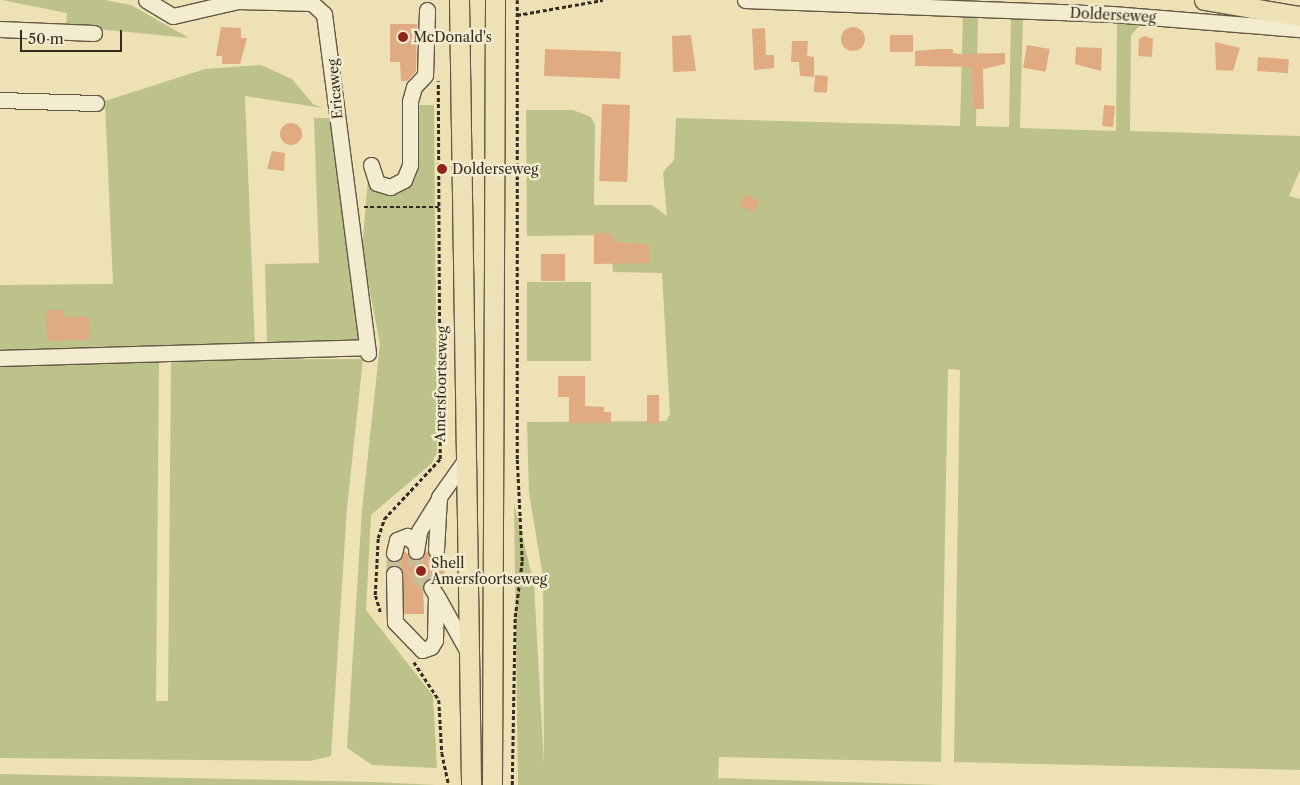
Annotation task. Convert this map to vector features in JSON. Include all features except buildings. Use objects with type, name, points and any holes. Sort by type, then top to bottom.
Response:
[{"type":"main road","name":"Amersfoortseweg","points":[[459,0],[471,785]]},
{"type":"main road","points":[[492,785],[495,0]]},
{"type":"main road","points":[[1204,0],[1300,16]]},
{"type":"street","name":"Ericaweg","points":[[0,358],[368,350],[347,208],[331,42],[320,8],[312,3],[238,1],[173,16],[146,0]]},
{"type":"street","name":"Dolderseweg","points":[[745,0],[1112,14],[1300,29]]},
{"type":"street","points":[[371,165],[377,183],[390,187],[404,180],[410,165],[410,100],[414,87],[426,75],[427,10]]},
{"type":"street","points":[[0,29],[94,33]]},
{"type":"street","points":[[0,100],[96,103]]},
{"type":"street","points":[[394,553],[397,540],[407,536],[416,547],[439,497],[466,459]]},
{"type":"street","points":[[436,550],[439,497]]},
{"type":"street","name":"Amersfoortseweg","points":[[394,574],[395,622],[422,650],[431,647],[435,640],[435,590],[470,656]]},
{"type":"path","points":[[512,785],[515,617],[522,561],[517,459],[517,0]]},
{"type":"path","points":[[518,15],[603,0]]},
{"type":"path","name":"Amersfoortseweg","points":[[384,621],[375,596],[378,538],[384,518],[440,459],[442,207],[438,79]]},
{"type":"path","points":[[347,208],[442,207]]},
{"type":"path","points":[[408,655],[440,700],[442,753],[449,785]]},
{"type":"green space","points":[[2,0],[105,0],[131,5],[189,38],[66,26],[67,13]]},
{"type":"green space","points":[[963,14],[978,14],[976,126],[1009,127],[1011,16],[1023,16],[1020,128],[1116,131],[1117,20],[1144,21],[1131,35],[1130,131],[1300,136],[1300,170],[1289,196],[1300,199],[1300,770],[954,762],[960,370],[948,369],[941,762],[719,757],[718,778],[941,785],[518,785],[514,503],[534,584],[544,765],[543,577],[529,493],[527,422],[666,421],[670,414],[662,273],[613,272],[610,235],[527,236],[526,110],[573,110],[591,117],[595,125],[594,205],[652,205],[667,216],[663,172],[674,160],[676,118],[960,126]]},
{"type":"green space","points":[[261,65],[292,79],[313,104],[323,108],[245,96],[255,346],[0,350],[0,285],[113,284],[105,101],[205,69]]},
{"type":"green space","points":[[418,105],[434,105],[437,452],[432,463],[371,515],[366,610],[433,696],[437,768],[372,765],[347,748],[362,510],[380,344],[362,250],[368,178],[379,190],[414,166]]},
{"type":"green space","points":[[314,118],[330,118],[362,343],[267,346],[265,264],[319,263]]},
{"type":"green space","points":[[527,282],[591,282],[591,361],[527,361]]},
{"type":"green space","points":[[159,359],[156,701],[168,701],[171,360],[363,359],[347,508],[331,756],[310,761],[0,758],[0,362]]},
{"type":"green space","points":[[0,774],[373,782],[436,785],[0,785]]},
{"type":"tunnel","points":[[436,550],[436,587]]},
{"type":"tunnel","points":[[416,551],[416,575],[431,587]]},
{"type":"tunnel","points":[[394,553],[394,574]]},
{"type":"place","name":"McDonald's","points":[[403,37]]},
{"type":"place","name":"Dolderseweg","points":[[442,169]]},
{"type":"place","name":"Shell Amersfoortseweg","points":[[421,571]]}]
